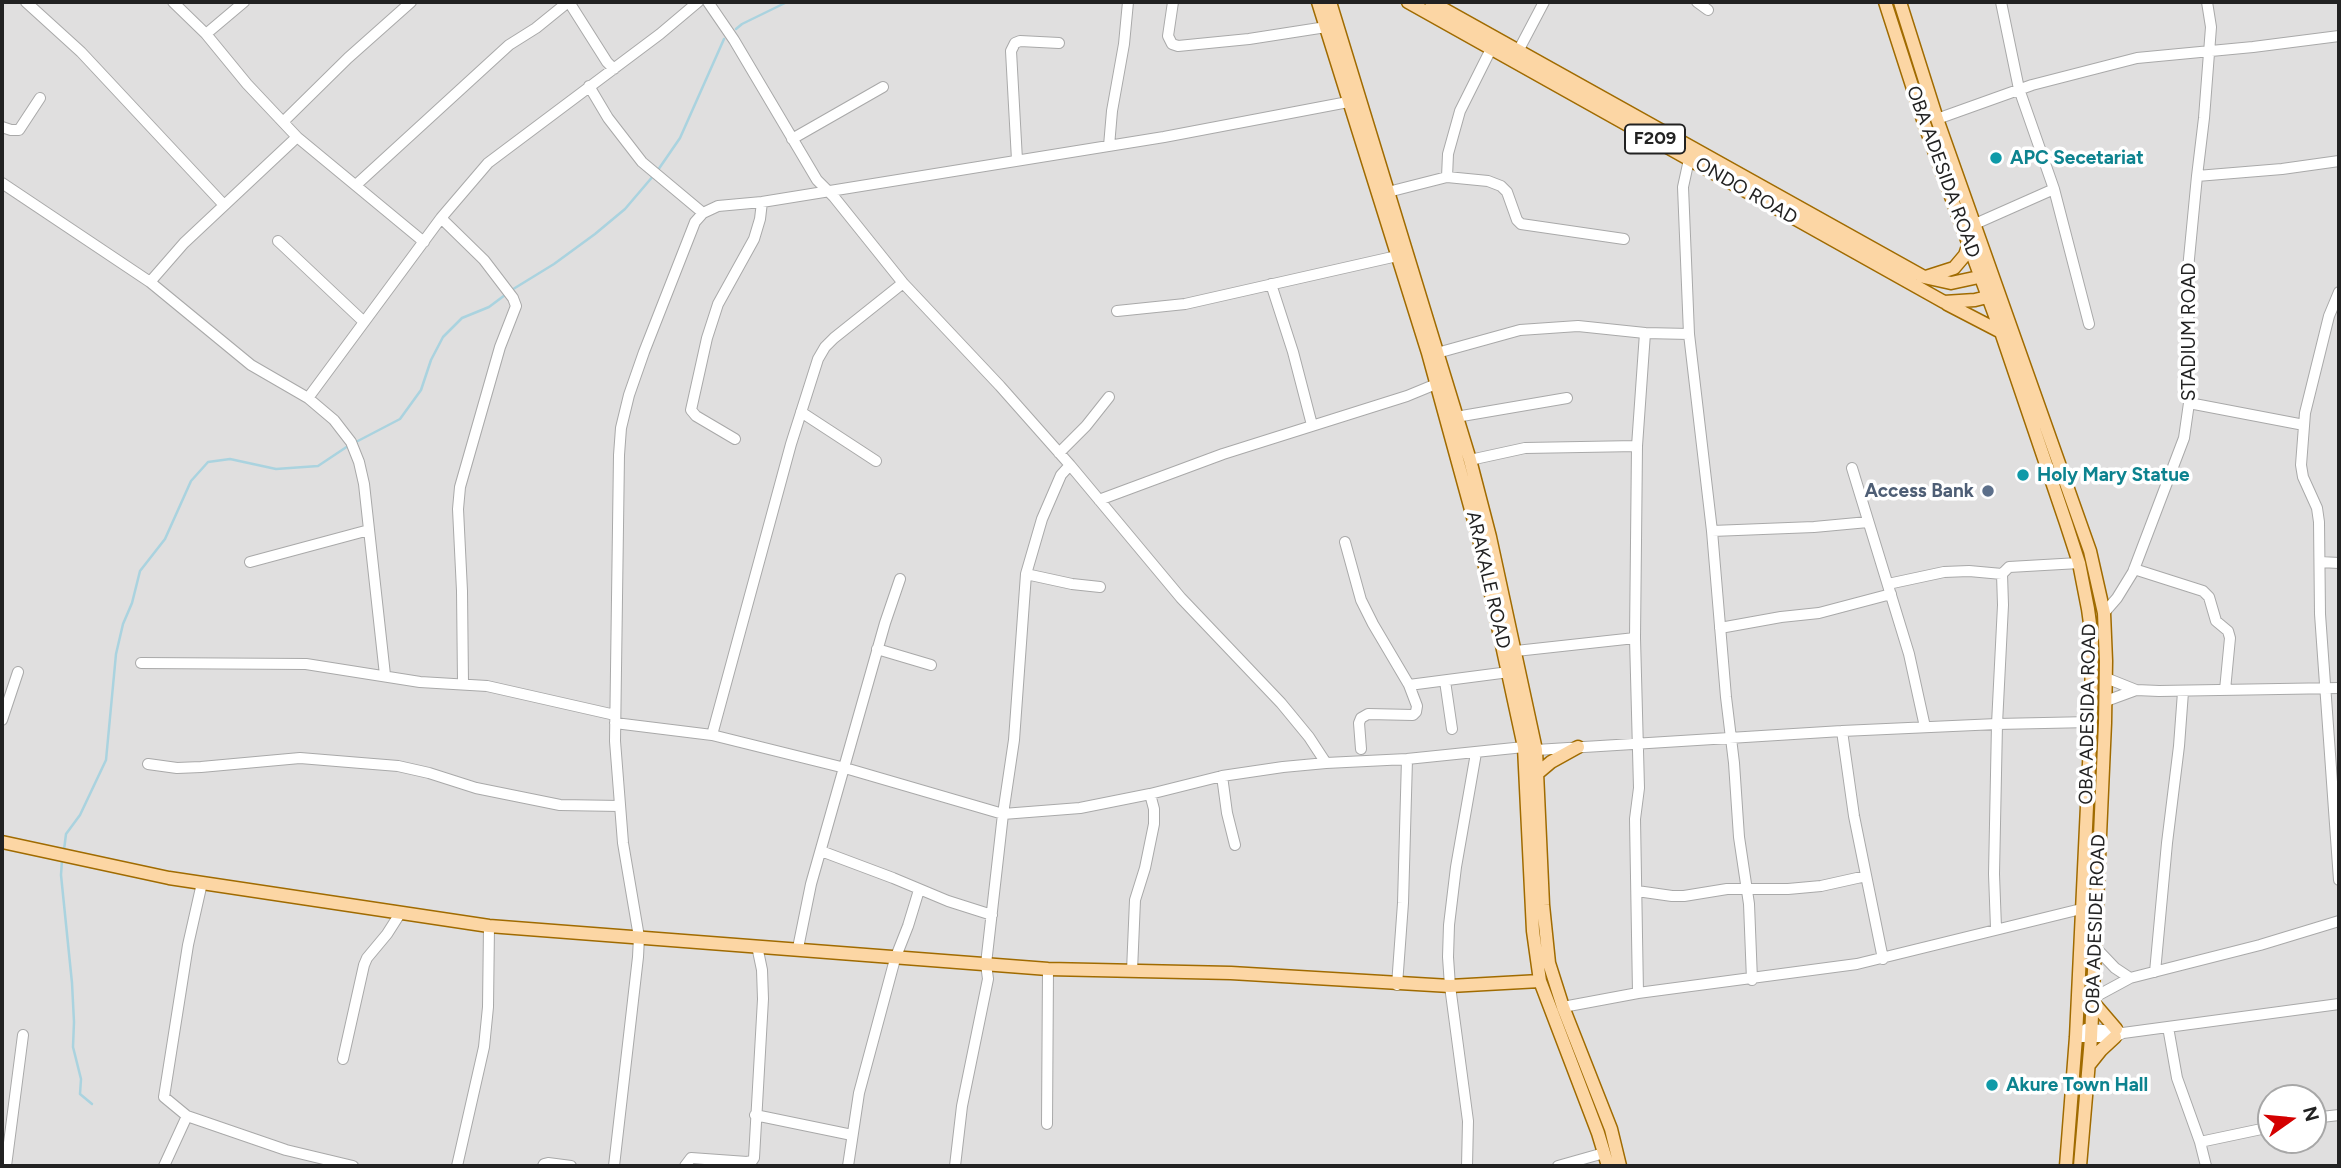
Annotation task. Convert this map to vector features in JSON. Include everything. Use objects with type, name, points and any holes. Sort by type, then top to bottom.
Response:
[{"type":"main road","name":"ARAKALE ROAD","points":[[1318,2],[1397,256],[1441,382],[1516,651],[1530,749],[1536,871],[1549,963],[1586,1081],[1606,1160]]},
{"type":"main road","name":"ARAKALE ROAD","points":[[1330,2],[1437,353],[1441,382],[1470,460],[1509,671],[1538,773],[1532,931],[1540,981],[1611,1129],[1620,1166]]},
{"type":"main road","name":"ONDO ROAD","points":[[1408,2],[1491,49],[1516,56]]},
{"type":"main road","name":"ONDO ROAD","points":[[1431,2],[1516,56],[1690,153],[1924,277]]},
{"type":"main road","name":"OBA ADESIDA ROAD","points":[[1885,2],[1925,126],[1969,243],[1986,275],[2001,332],[2053,466],[2079,563],[2092,638],[2091,722],[2076,1033],[2066,1166]]},
{"type":"main road","points":[[1900,2],[1937,119],[1975,224],[1986,275]]},
{"type":"main road","name":"ONDO ROAD","points":[[1690,153],[1900,279],[1944,302]]},
{"type":"main road","points":[[1924,277],[1954,268],[1965,255],[1969,243]]},
{"type":"main road","name":"F209","points":[[1924,277],[1951,283],[1986,275]]},
{"type":"main road","points":[[1944,302],[1993,296]]},
{"type":"main road","name":"OBA ADESIDE ROAD","points":[[1993,296],[2053,466],[2090,551],[2104,613],[2106,702],[2092,1033],[2080,1166]]},
{"type":"main road","points":[[1944,302],[2001,332]]},
{"type":"main road","points":[[1538,773],[1551,762],[1578,747]]},
{"type":"main road","points":[[2,842],[169,878],[489,926],[1048,969],[1231,974],[1396,985],[1450,986],[1540,981]]},
{"type":"main road","points":[[2089,1066],[2101,1049],[2118,1033],[2092,999]]},
{"type":"street","points":[[26,2],[81,52],[224,205]]},
{"type":"street","points":[[173,2],[206,34],[247,84],[297,137],[424,242]]},
{"type":"street","points":[[206,34],[244,2]]},
{"type":"street","points":[[284,122],[348,58],[411,2]]},
{"type":"street","points":[[356,185],[509,45],[536,28],[568,2],[614,69]]},
{"type":"street","points":[[307,398],[440,218],[488,163],[660,34],[698,2]]},
{"type":"street","points":[[708,2],[734,40],[817,180],[903,283],[1070,465],[1181,598],[1281,703],[1326,764]]},
{"type":"street","points":[[1109,146],[1128,2]]},
{"type":"street","points":[[1174,2],[1168,36],[1172,44],[1178,46],[1326,27]]},
{"type":"street","points":[[1516,56],[1544,2]]},
{"type":"street","points":[[1697,2],[1708,10]]},
{"type":"street","points":[[2001,2],[2019,89],[2054,189],[2089,324]]},
{"type":"street","name":"STADIUM ROAD","points":[[2104,613],[2126,586],[2134,569],[2184,438],[2189,403],[2188,269],[2211,27],[2207,2]]},
{"type":"street","points":[[1937,119],[2019,89],[2101,65],[2137,58],[2339,36]]},
{"type":"street","points":[[1017,160],[1010,51],[1015,43],[1020,41],[1059,43]]},
{"type":"street","points":[[1447,177],[1448,154],[1460,111],[1491,49]]},
{"type":"street","points":[[589,86],[608,118],[642,162],[703,213]]},
{"type":"street","points":[[792,139],[883,87]]},
{"type":"street","points":[[2,127],[19,130],[40,98]]},
{"type":"street","points":[[614,1166],[639,937],[623,843],[615,719],[621,428],[643,352],[695,222],[703,213],[718,206],[761,202],[1109,146],[1349,102]]},
{"type":"street","points":[[150,282],[184,243],[297,137]]},
{"type":"street","points":[[1690,153],[1683,187],[1689,334],[1712,531],[1739,837],[1746,888],[1752,980]]},
{"type":"street","points":[[2197,176],[2339,161]]},
{"type":"street","points":[[1388,192],[1447,177],[1488,181],[1501,186],[1510,198],[1517,220],[1528,226],[1624,239]]},
{"type":"street","points":[[2,183],[150,282],[251,365],[307,398],[334,420],[351,442],[359,462],[385,675]]},
{"type":"street","points":[[1975,224],[2054,189]]},
{"type":"street","points":[[735,439],[696,416],[691,410],[716,311],[754,239],[760,219],[761,202]]},
{"type":"street","points":[[440,218],[484,260],[513,298],[515,309],[500,347],[460,487],[458,509],[463,683]]},
{"type":"street","points":[[278,241],[364,322]]},
{"type":"street","points":[[1117,311],[1185,304],[1397,256]]},
{"type":"street","points":[[712,735],[818,359],[825,346],[903,283]]},
{"type":"street","points":[[1271,285],[1293,352],[1312,425]]},
{"type":"street","points":[[2339,292],[2329,316],[2319,356],[2304,425],[2301,465],[2303,477],[2317,508],[2320,614],[2334,760],[2339,880]]},
{"type":"street","points":[[1437,353],[1520,330],[1578,326],[1645,333],[1689,334]]},
{"type":"street","points":[[1639,993],[1635,819],[1639,788],[1635,638],[1637,446],[1645,333]]},
{"type":"street","points":[[1099,500],[1223,454],[1406,396],[1441,382]]},
{"type":"street","points":[[1059,453],[1086,426],[1109,397]]},
{"type":"street","points":[[1456,417],[1567,398]]},
{"type":"street","points":[[2189,403],[2304,425]]},
{"type":"street","points":[[801,412],[877,461]]},
{"type":"street","points":[[1470,460],[1525,448],[1637,446]]},
{"type":"street","points":[[956,1166],[962,1106],[988,979],[986,964],[1014,740],[1026,574],[1042,519],[1061,475],[1070,465]]},
{"type":"street","points":[[1852,467],[1917,685],[1924,727]]},
{"type":"street","points":[[1712,531],[1868,522]]},
{"type":"street","points":[[250,562],[369,530]]},
{"type":"street","points":[[1345,542],[1361,600],[1409,685],[1417,706],[1413,715],[1368,714],[1362,718],[1361,749]]},
{"type":"street","points":[[2319,562],[2339,563]]},
{"type":"street","points":[[1996,928],[1994,874],[2002,574],[2009,567],[2079,563]]},
{"type":"street","points":[[2134,569],[2203,591],[2209,597],[2214,618],[2228,631],[2230,638],[2225,690]]},
{"type":"street","points":[[1720,628],[1818,613],[1954,571],[2002,574]]},
{"type":"street","points":[[1026,574],[1100,587]]},
{"type":"street","points":[[798,948],[811,884],[877,649],[900,579]]},
{"type":"street","points":[[1516,651],[1635,638]]},
{"type":"street","points":[[877,649],[931,664]]},
{"type":"street","points":[[141,663],[306,664],[420,682],[487,686],[615,719],[712,735],[845,768],[1003,814],[1080,808],[1222,776],[1283,767],[1842,731],[2091,722]]},
{"type":"street","points":[[1409,685],[1509,671]]},
{"type":"street","points":[[2,720],[18,672]]},
{"type":"street","points":[[2106,678],[2137,690],[2183,692],[2339,688]]},
{"type":"street","points":[[1445,681],[1452,729]]},
{"type":"street","points":[[2106,702],[2137,690]]},
{"type":"street","points":[[2155,972],[2183,692]]},
{"type":"street","points":[[1842,731],[1854,816],[1883,959]]},
{"type":"street","points":[[1467,1166],[1468,1121],[1450,986],[1449,925],[1476,753]]},
{"type":"street","points":[[148,764],[177,768],[300,758],[386,765],[429,773],[476,788],[560,805],[620,806]]},
{"type":"street","points":[[1396,985],[1403,903],[1407,759]]},
{"type":"street","points":[[1222,776],[1235,845]]},
{"type":"street","points":[[1132,971],[1135,900],[1154,824],[1150,794]]},
{"type":"street","points":[[821,851],[919,890],[992,915]]},
{"type":"street","points":[[1637,891],[1672,896],[1727,889],[1788,889],[1821,886],[1866,876]]},
{"type":"street","points":[[201,883],[164,1091],[168,1102],[187,1116],[286,1150],[353,1166]]},
{"type":"street","points":[[848,1166],[859,1093],[895,959],[919,890]]},
{"type":"street","points":[[1563,1007],[1639,993],[1752,980],[1883,959],[1996,928],[2081,909]]},
{"type":"street","points":[[343,1059],[364,965],[401,912]]},
{"type":"street","points":[[2092,999],[2130,978],[2260,946],[2339,921]]},
{"type":"street","points":[[457,1166],[487,1029],[489,926]]},
{"type":"street","points":[[685,1166],[691,1158],[752,1161],[763,999],[757,946]]},
{"type":"street","points":[[2095,947],[2115,968],[2130,978]]},
{"type":"street","points":[[1047,1124],[1048,969]]},
{"type":"street","points":[[2076,1033],[2118,1033],[2339,1004]]},
{"type":"street","points":[[2168,1027],[2177,1078],[2206,1166]]},
{"type":"street","points":[[6,1166],[23,1035]]},
{"type":"street","points":[[755,1115],[852,1135]]},
{"type":"street","points":[[164,1166],[187,1116]]},
{"type":"street","points":[[2200,1142],[2257,1130]]},
{"type":"street","points":[[1558,1166],[1606,1160]]},
{"type":"street","points":[[543,1166],[548,1163],[571,1166]]},
{"type":"shaded area","points":[[2,2],[2339,2],[2339,1166],[2,1166]]},
{"type":"waterway","points":[[736,29],[787,2]]},
{"type":"waterway","points":[[658,170],[680,138],[724,39]]},
{"type":"waterway","points":[[510,291],[595,234],[625,209],[654,175]]},
{"type":"waterway","points":[[354,443],[400,419],[421,390],[431,360],[443,337],[462,318],[489,307],[505,295]]},
{"type":"waterway","points":[[64,850],[66,834],[80,815],[106,760],[116,654],[140,571],[165,539],[191,481],[208,462],[230,459],[276,469],[318,466],[348,446]]},
{"type":"waterway","points":[[62,860],[61,875],[72,983],[73,1047],[81,1079],[80,1094],[92,1104]]},
{"type":"place","name":"APC Secetariat","points":[[1996,158]]},
{"type":"place","name":"Holy Mary Statue","points":[[2023,475]]},
{"type":"place","name":"Access Bank","points":[[1988,491]]},
{"type":"place","name":"Akure Town Hall","points":[[1992,1085]]}]
